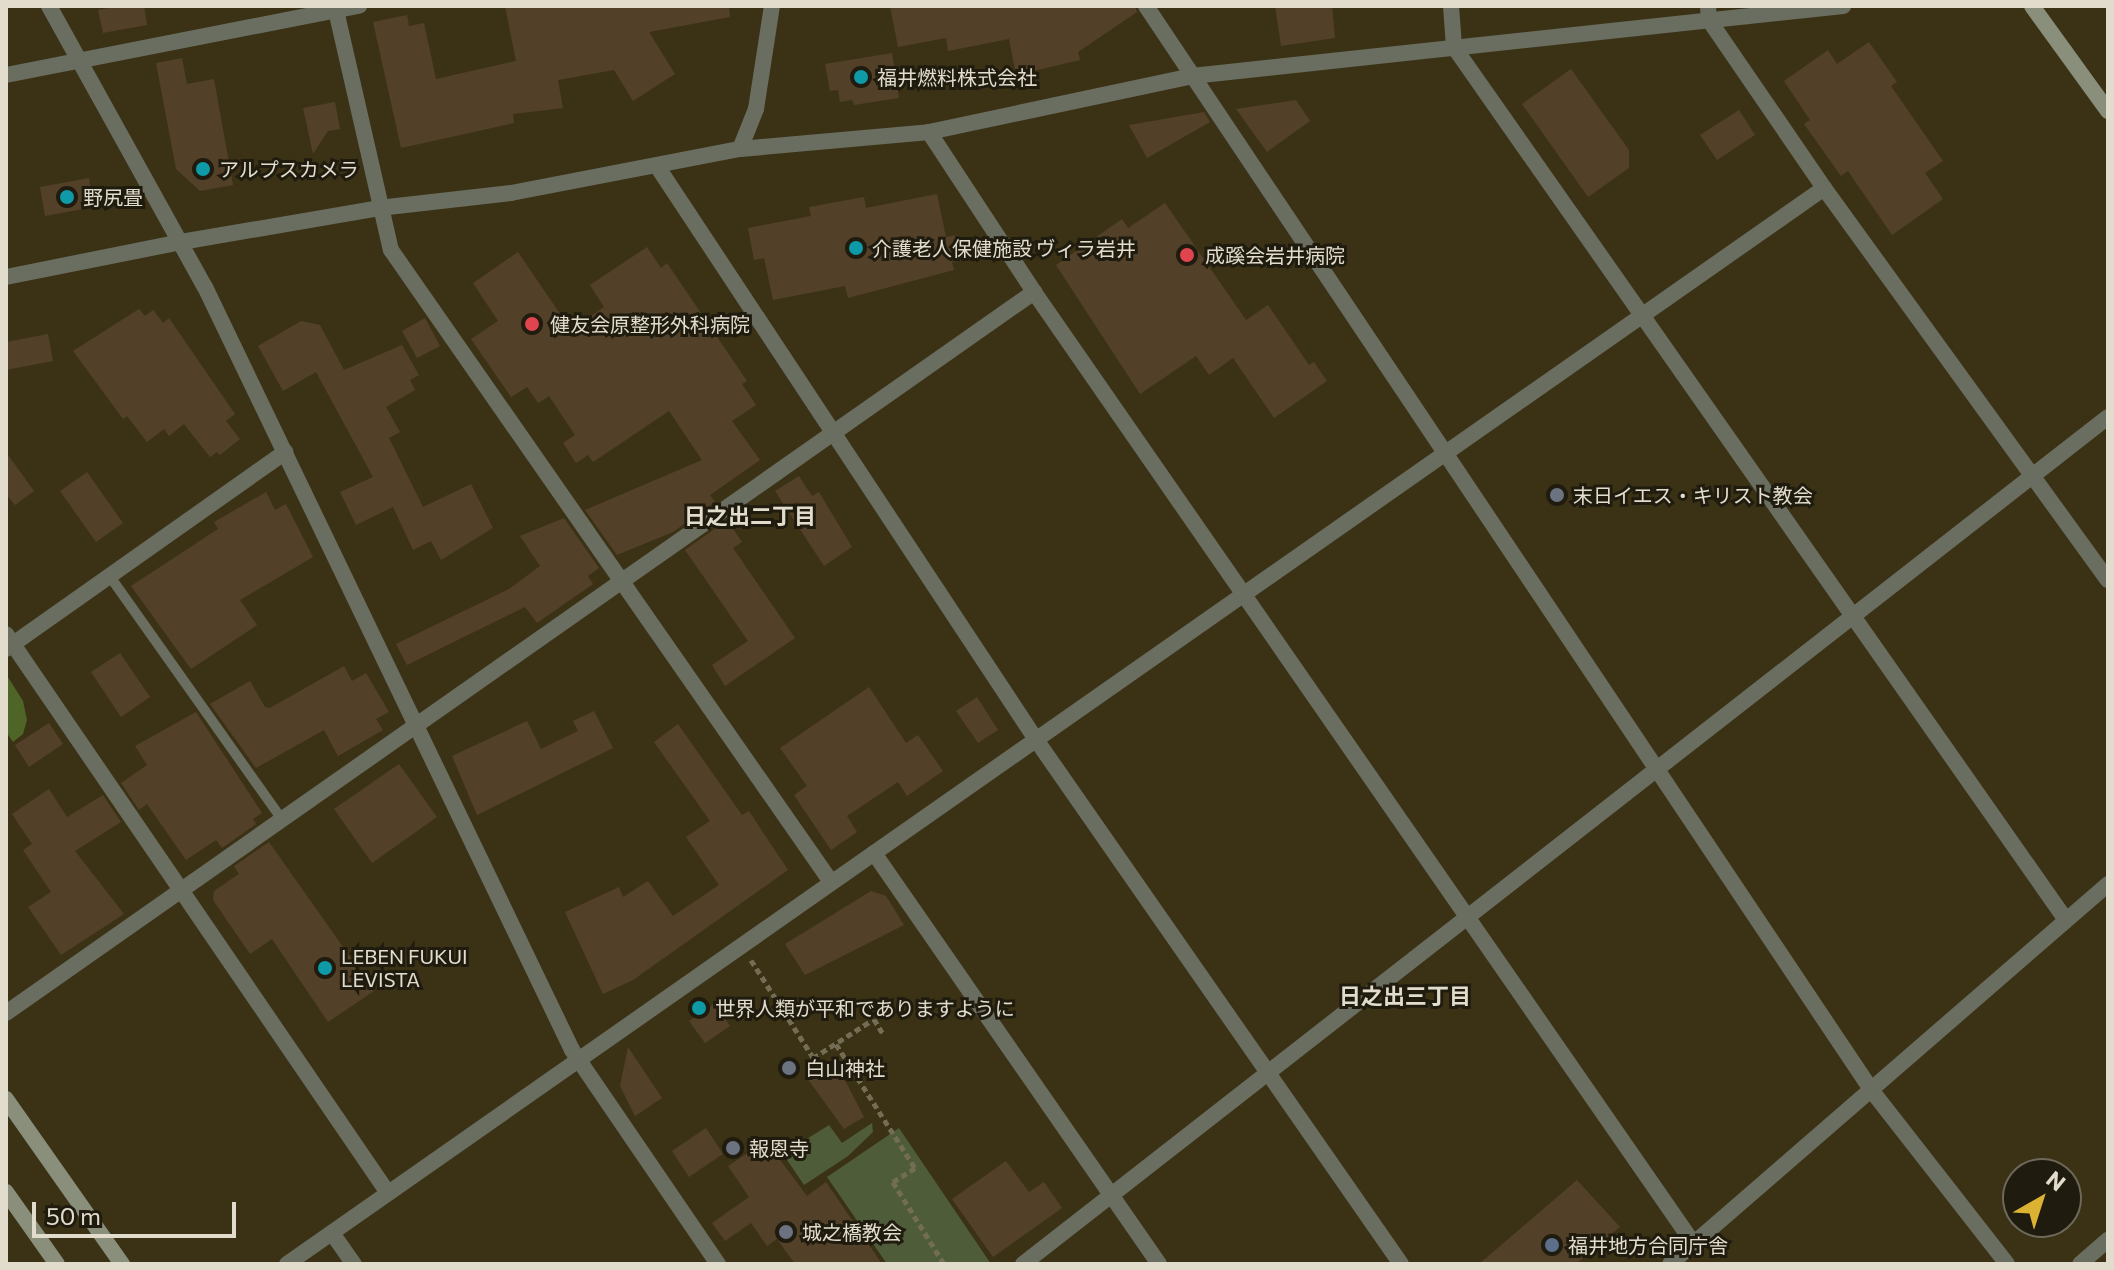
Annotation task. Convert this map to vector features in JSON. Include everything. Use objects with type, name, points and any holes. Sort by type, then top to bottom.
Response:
[{"type":"main road","points":[[2032,6],[2108,111]]},
{"type":"main road","points":[[6,1099],[122,1264]]},
{"type":"main road","points":[[6,1192],[57,1264]]},
{"type":"street","points":[[49,6],[181,242],[578,1060],[718,1264]]},
{"type":"street","points":[[6,75],[336,8],[359,6]]},
{"type":"street","points":[[740,149],[756,109],[772,6]]},
{"type":"street","points":[[1146,6],[1872,1091],[2007,1264]]},
{"type":"street","points":[[1451,6],[1454,47],[2066,920]]},
{"type":"street","points":[[6,277],[181,242],[379,208],[511,193],[740,149],[929,132],[1192,76],[1454,47],[1708,13],[1843,6]]},
{"type":"street","points":[[336,8],[391,250],[620,585],[831,882]]},
{"type":"street","points":[[1708,13],[1824,188],[2108,580]]},
{"type":"street","points":[[929,132],[1034,292],[1694,1244]]},
{"type":"street","points":[[657,166],[1037,741],[1270,1071],[1401,1264]]},
{"type":"street","points":[[287,1264],[1824,188]]},
{"type":"street","points":[[6,1013],[418,727],[1034,292]]},
{"type":"street","points":[[1023,1264],[2108,417]]},
{"type":"street","points":[[285,452],[111,578],[8,642],[388,1193]]},
{"type":"street","points":[[874,853],[1159,1264]]},
{"type":"street","points":[[1670,1264],[2108,884]]},
{"type":"street","points":[[332,1233],[354,1264]]},
{"type":"street","points":[[2080,1264],[2108,1240]]},
{"type":"lane","points":[[111,578],[283,821]]},
{"type":"path","points":[[742,946],[821,1070]]},
{"type":"path","points":[[813,1058],[874,1019],[883,1034]]},
{"type":"path","points":[[836,1044],[915,1168],[893,1182],[944,1264]]},
{"type":"green space","points":[[6,674],[23,701],[27,720],[23,734],[13,742],[6,732]]},
{"type":"green space","points":[[872,1123],[873,1132],[848,1156],[804,1185],[783,1154],[829,1125],[842,1143]]},
{"type":"green space","points":[[899,1128],[991,1264],[887,1264],[827,1177]]},
{"type":"building","points":[[144,6],[147,25],[103,33],[98,10]]},
{"type":"building","points":[[505,6],[729,6],[730,17],[649,32],[675,74],[633,101],[614,70],[558,80],[563,108],[513,114],[514,123],[401,148],[373,22],[407,15],[409,26],[424,23],[436,79],[516,61]]},
{"type":"building","points":[[890,6],[1135,6],[1137,12],[1078,52],[1080,60],[1016,75],[1009,39],[948,51],[946,38],[898,47]]},
{"type":"building","points":[[1275,6],[1332,6],[1335,38],[1281,46]]},
{"type":"building","points":[[1869,42],[1897,82],[1891,86],[1943,161],[1925,173],[1943,199],[1892,235],[1848,171],[1841,176],[1804,124],[1810,120],[1784,81],[1828,50],[1837,64]]},
{"type":"building","name":"福井燃料株式会社","points":[[892,53],[899,98],[854,105],[852,100],[840,102],[838,90],[830,91],[825,64]]},
{"type":"building","points":[[182,58],[187,84],[214,79],[233,185],[200,191],[176,169],[156,63]]},
{"type":"building","points":[[1571,69],[1629,150],[1629,168],[1588,197],[1522,104]]},
{"type":"building","points":[[1296,100],[1310,121],[1267,152],[1236,109]]},
{"type":"building","points":[[335,102],[340,129],[328,131],[313,154],[303,108]]},
{"type":"building","points":[[1739,110],[1755,135],[1717,160],[1700,135]]},
{"type":"building","points":[[1204,112],[1210,122],[1147,158],[1129,125]]},
{"type":"building","name":"野尻畳","points":[[89,178],[94,207],[45,216],[40,187]]},
{"type":"building","name":"介護老人保健施設 ヴィラ岩井","points":[[937,194],[946,237],[958,235],[963,260],[952,262],[954,270],[848,298],[845,286],[773,300],[764,258],[754,260],[748,228],[811,216],[809,207],[864,197],[866,208]]},
{"type":"building","points":[[1165,203],[1246,320],[1268,305],[1309,365],[1314,362],[1327,381],[1274,418],[1233,358],[1209,375],[1196,356],[1140,394],[1056,265],[1122,219],[1128,228]]},
{"type":"building","points":[[647,247],[661,268],[667,263],[747,381],[742,384],[756,405],[732,421],[760,460],[710,495],[715,502],[673,532],[617,555],[585,510],[702,460],[669,411],[593,462],[588,455],[576,463],[563,443],[575,435],[549,396],[538,403],[527,387],[511,397],[471,339],[498,321],[473,283],[518,252],[571,330],[604,307],[590,285]]},
{"type":"building","points":[[139,309],[145,316],[153,310],[163,323],[169,318],[235,414],[226,421],[240,439],[220,455],[217,452],[210,457],[184,424],[169,436],[164,429],[147,442],[127,416],[123,419],[73,351]]},
{"type":"building","points":[[425,318],[440,346],[417,358],[402,331]]},
{"type":"building","points":[[301,321],[320,325],[344,370],[402,345],[419,375],[410,380],[415,390],[386,407],[400,432],[389,438],[423,507],[471,484],[493,528],[441,560],[431,541],[413,550],[393,507],[356,525],[340,492],[373,477],[316,372],[283,391],[258,346]]},
{"type":"building","points":[[48,334],[53,361],[6,370],[6,342]]},
{"type":"building","points":[[6,452],[34,491],[15,505],[6,494]]},
{"type":"building","points":[[87,472],[123,523],[96,542],[60,491]]},
{"type":"building","points":[[799,476],[812,496],[819,492],[852,547],[824,566],[775,491]]},
{"type":"building","points":[[266,492],[275,510],[286,504],[313,557],[240,600],[257,625],[191,669],[131,586],[218,529],[214,522]]},
{"type":"building","points":[[564,518],[599,568],[588,576],[593,584],[537,623],[525,607],[407,665],[396,644],[509,589],[540,566],[520,536]]},
{"type":"building","points":[[727,520],[742,542],[733,548],[795,638],[725,686],[712,665],[748,641],[685,550]]},
{"type":"building","points":[[120,653],[150,697],[121,717],[91,672]]},
{"type":"building","points":[[344,666],[352,681],[366,673],[389,712],[376,719],[383,730],[338,756],[324,730],[256,768],[210,704],[250,681],[265,707],[270,708]]},
{"type":"building","points":[[869,687],[906,743],[918,735],[943,771],[907,796],[898,782],[847,816],[857,832],[831,850],[794,795],[807,786],[780,748]]},
{"type":"building","points":[[977,697],[998,730],[978,743],[956,711]]},
{"type":"building","points":[[594,711],[613,748],[477,815],[452,756],[527,721],[541,749],[578,731],[573,721]]},
{"type":"building","points":[[196,712],[262,813],[253,819],[256,824],[222,848],[216,840],[186,860],[147,804],[139,810],[121,783],[147,765],[135,746]]},
{"type":"building","points":[[49,723],[63,744],[29,767],[15,745]]},
{"type":"building","points":[[678,724],[742,815],[749,811],[788,870],[633,980],[603,994],[565,912],[619,887],[623,897],[648,881],[673,916],[719,885],[686,837],[710,821],[654,742]]},
{"type":"building","points":[[399,764],[437,817],[372,863],[334,809]]},
{"type":"building","points":[[49,789],[67,817],[103,795],[121,822],[75,851],[124,914],[61,955],[28,907],[51,892],[23,850],[32,844],[12,814]]},
{"type":"building","points":[[269,842],[374,991],[328,1022],[272,939],[250,954],[213,900],[214,891],[239,874],[234,866]]},
{"type":"building","points":[[871,891],[886,896],[904,925],[805,975],[785,944]]},
{"type":"building","points":[[714,1004],[730,1026],[705,1043],[689,1021]]},
{"type":"building","points":[[628,1047],[662,1098],[635,1116],[620,1086]]},
{"type":"building","points":[[835,1061],[864,1117],[844,1129],[807,1078]]},
{"type":"building","points":[[706,1128],[723,1154],[689,1177],[672,1151]]},
{"type":"building","points":[[766,1141],[807,1196],[826,1182],[882,1264],[795,1264],[777,1239],[767,1246],[751,1223],[725,1241],[712,1223],[749,1197],[728,1166]]},
{"type":"building","points":[[1006,1161],[1029,1192],[1044,1182],[1062,1208],[993,1257],[952,1199]]},
{"type":"building","points":[[1577,1180],[1620,1227],[1576,1264],[1479,1264]]},
{"type":"place","name":"福井燃料株式会社","points":[[861,77]]},
{"type":"place","name":"アルプスカメラ","points":[[203,169]]},
{"type":"place","name":"野尻畳","points":[[67,197]]},
{"type":"place","name":"介護老人保健施設 ヴィラ岩井","points":[[856,248]]},
{"type":"place","name":"成蹊会岩井病院","points":[[1187,255]]},
{"type":"place","name":"健友会原整形外科病院","points":[[532,324]]},
{"type":"place","name":"末日イエス・キリスト教会","points":[[1557,495]]},
{"type":"place","name":"LEBEN FUKUI LEVISTA","points":[[325,968]]},
{"type":"place","name":"世界人類が平和でありますように","points":[[699,1008]]},
{"type":"place","name":"白山神社","points":[[789,1068]]},
{"type":"place","name":"報恩寺","points":[[733,1148]]},
{"type":"place","name":"城之橋教会","points":[[786,1232]]},
{"type":"place","name":"福井地方合同庁舎","points":[[1552,1245]]},
{"type":"district","name":"日之出二丁目","points":[[750,516]]},
{"type":"district","name":"日之出三丁目","points":[[1405,996]]}]
